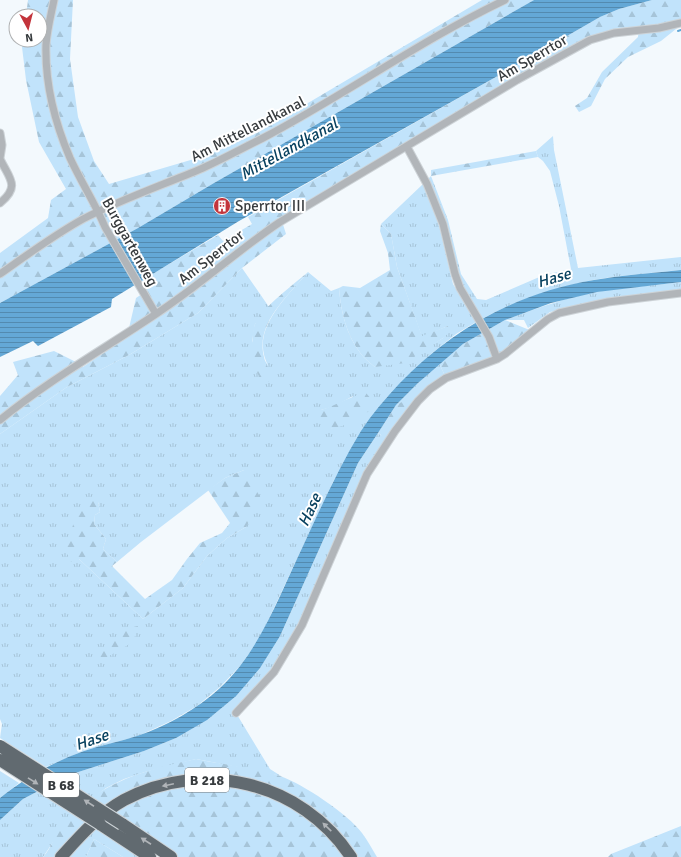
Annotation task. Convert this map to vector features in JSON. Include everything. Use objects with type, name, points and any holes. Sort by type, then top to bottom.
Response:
[{"type":"highway","name":"B 68","points":[[0,746],[117,828],[150,857]]},
{"type":"highway","name":"B 68","points":[[0,760],[117,828],[171,857]]},
{"type":"highway","name":"B 218","points":[[61,857],[96,820],[123,801],[145,791],[166,785],[212,779],[257,786],[294,802],[326,826],[352,857]]},
{"type":"street","name":"Burggartenweg","points":[[54,0],[46,44],[47,76],[52,106],[70,158],[99,212],[105,227],[156,314]]},
{"type":"street","name":"Am Mittellandkanal","points":[[0,274],[46,242],[83,219],[117,203],[205,167],[264,138],[450,29],[505,0]]},
{"type":"street","name":"Am Sperrtor","points":[[156,314],[177,300],[255,239],[280,222],[517,80],[590,40],[614,33],[659,28],[681,23]]},
{"type":"street","points":[[0,133],[2,144],[1,162],[10,176],[12,187],[8,197],[0,203]]},
{"type":"street","points":[[407,147],[427,184],[443,224],[455,274],[460,288],[489,337],[497,359]]},
{"type":"street","points":[[236,713],[274,672],[302,625],[367,474],[395,431],[418,401],[430,389],[446,378],[497,359],[548,319],[559,313],[608,302],[681,293]]},
{"type":"street","points":[[0,420],[14,408],[62,375],[156,314]]},
{"type":"green space","points":[[28,0],[73,0],[70,59],[78,117],[94,161],[109,184],[211,154],[259,132],[482,0],[534,0],[138,228],[0,303],[0,253],[48,218],[51,200],[66,189],[39,142],[26,80],[22,48],[48,48],[48,8],[27,8]]},
{"type":"green space","points":[[652,0],[681,0],[681,25],[661,41],[628,57],[605,79],[591,106],[579,112],[575,106],[587,98],[602,72],[638,37],[639,27],[616,29],[578,42],[281,218],[286,234],[242,268],[198,313],[129,355],[67,387],[0,434],[0,396],[18,375],[13,362],[54,351],[83,367],[131,334],[129,328],[136,298],[145,292],[139,282],[218,235],[223,241],[252,224],[248,217],[600,17],[619,9]]},
{"type":"green space","points":[[553,136],[554,150],[578,268],[681,257],[681,270],[615,277],[578,283],[522,300],[482,319],[458,279],[427,180],[431,176],[448,220],[461,274],[477,299],[486,300],[544,275],[571,269],[559,206],[550,171],[538,157],[536,151]]},
{"type":"green space","points":[[536,151],[538,157],[431,176],[431,170]]},
{"type":"green space","points":[[423,184],[439,225],[453,284],[476,322],[456,334],[431,354],[387,397],[362,430],[333,482],[259,640],[240,666],[220,687],[197,706],[171,721],[138,736],[83,751],[46,767],[0,738],[2,724],[0,719],[0,434],[67,387],[129,355],[198,313],[242,268],[269,307],[255,324],[252,341],[269,367],[264,354],[263,341],[266,328],[280,304],[308,272],[331,291],[339,288],[341,306],[348,331],[362,356],[375,367],[428,347],[443,338],[448,326],[422,337],[397,267],[391,234],[381,224]],"holes":[[[353,396],[332,429],[321,410],[335,406]],[[244,470],[246,527],[227,538],[207,556],[183,588],[143,619],[79,559],[98,502],[100,512],[95,515],[94,524],[106,539],[103,549],[117,562],[225,478]]]},
{"type":"green space","points":[[381,224],[391,234],[397,267],[422,336],[448,326],[451,331],[405,363],[375,367],[362,356],[348,331],[341,306],[339,288],[343,286],[360,288],[390,270],[388,253],[380,231]]},
{"type":"green space","points":[[308,272],[283,300],[269,321],[264,333],[263,345],[266,365],[273,377],[268,382],[263,383],[255,368],[252,338],[255,324],[259,317],[272,303]]},
{"type":"green space","points":[[681,282],[681,291],[603,301],[550,312],[528,328],[524,320],[505,320],[584,294]]},
{"type":"green space","points":[[505,320],[532,331],[505,354],[446,378],[439,363],[463,344]]},
{"type":"green space","points":[[439,363],[446,378],[418,401],[396,405],[418,383]]},
{"type":"green space","points":[[366,393],[372,400],[371,410],[348,424],[332,429],[319,421],[321,410],[354,396]]},
{"type":"green space","points":[[412,397],[418,401],[388,441],[382,440],[381,435],[378,433],[396,405]]},
{"type":"green space","points":[[378,433],[388,441],[367,474],[302,625],[274,672],[236,713],[270,769],[281,776],[196,759],[145,772],[124,779],[106,788],[72,814],[43,857],[0,857],[0,820],[23,799],[69,775],[144,751],[176,738],[280,636],[358,463]]},
{"type":"green space","points":[[244,470],[262,500],[246,527],[227,538],[207,556],[183,588],[143,619],[79,559],[71,562],[65,549],[76,516],[90,498],[98,502],[100,512],[95,515],[94,524],[106,539],[103,549],[117,562],[112,566],[145,599],[172,580],[200,543],[222,533],[230,523],[208,490],[225,478]]},
{"type":"green space","points":[[138,626],[133,642],[104,659],[97,658],[103,648],[129,628]]},
{"type":"green space","points":[[196,759],[249,768],[290,780],[324,800],[347,817],[364,836],[377,857],[171,857],[105,813],[61,857],[43,857],[63,823],[92,797],[141,773]]},
{"type":"green space","points":[[0,771],[19,783],[0,798]]},
{"type":"green space","points":[[96,820],[150,857],[123,857],[94,839],[86,857],[61,857]]},
{"type":"green space","points":[[681,826],[681,857],[608,857],[611,854]]},
{"type":"green space","points":[[94,839],[123,857],[86,857]]},
{"type":"water","name":"Mittellandkanal","points":[[534,0],[652,0],[619,9],[600,17],[239,221],[112,299],[111,307],[38,346],[33,341],[0,357],[0,303],[138,228]]},
{"type":"water","points":[[681,270],[681,282],[597,292],[551,303],[505,320],[463,344],[418,383],[396,405],[358,463],[280,636],[260,668],[236,696],[207,720],[176,738],[144,751],[69,775],[23,799],[0,820],[0,798],[29,777],[50,765],[73,755],[137,736],[170,722],[202,703],[220,688],[234,673],[247,657],[268,621],[330,487],[361,431],[399,384],[441,346],[488,316],[539,294],[594,280]]},
{"type":"place","name":"Sperrtor III","points":[[222,206]]},
{"type":"water label","name":"Hase","points":[[554,278]]},
{"type":"water label","name":"Hase","points":[[310,510]]},
{"type":"water label","name":"Hase","points":[[92,740]]}]
